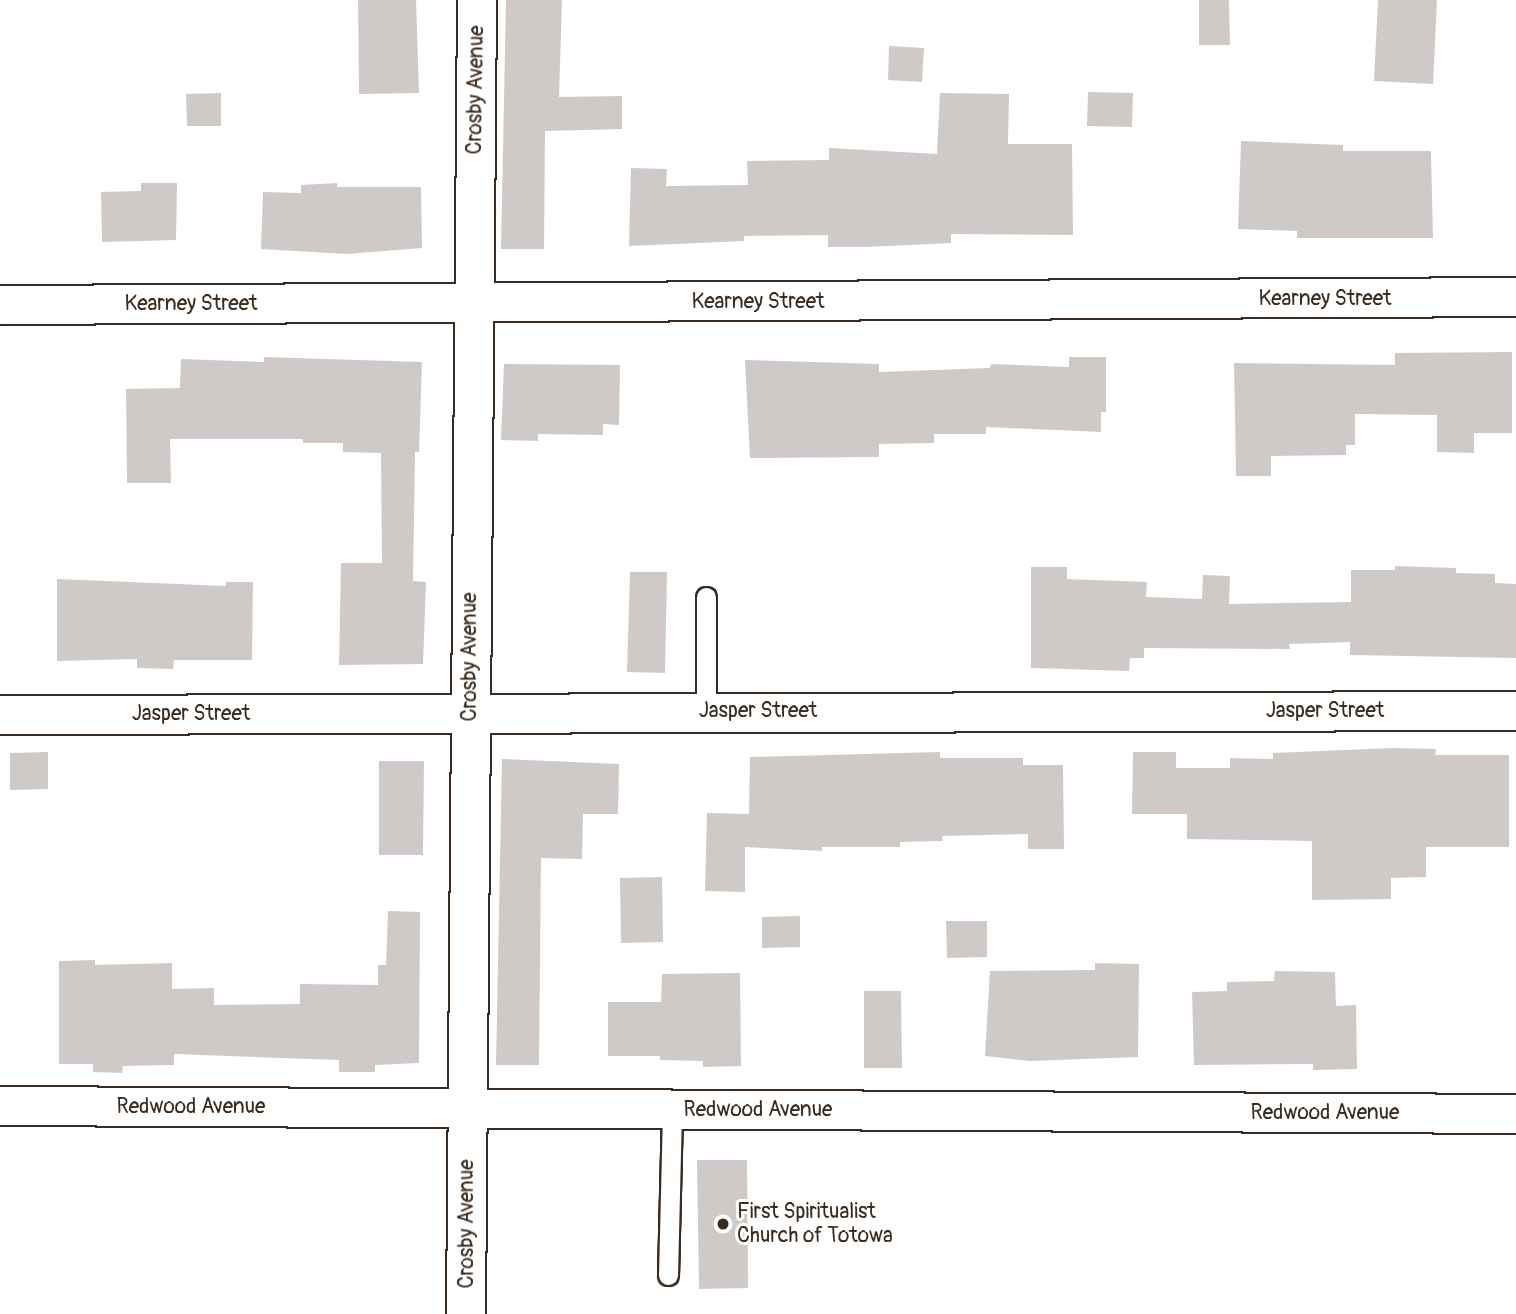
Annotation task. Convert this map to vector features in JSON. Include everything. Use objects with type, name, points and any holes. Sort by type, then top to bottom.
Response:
[{"type":"street","name":"Crosby Avenue","points":[[467,1314],[472,303],[477,0]]},
{"type":"street","name":"Kearney Street","points":[[0,305],[1516,298]]},
{"type":"street","name":"Jasper Street","points":[[0,715],[1516,711]]},
{"type":"street","name":"Redwood Avenue","points":[[0,1106],[1516,1114]]},
{"type":"lane","points":[[706,597],[706,712]]},
{"type":"lane","points":[[668,1275],[672,1110]]},
{"type":"building","points":[[358,0],[416,0],[419,93],[359,94]]},
{"type":"building","points":[[506,0],[562,0],[559,97],[622,96],[622,129],[545,131],[544,249],[501,249]]},
{"type":"building","points":[[1199,0],[1229,0],[1230,45],[1199,45]]},
{"type":"building","points":[[1378,0],[1437,0],[1433,84],[1374,81]]},
{"type":"building","points":[[889,46],[924,48],[922,82],[888,80]]},
{"type":"building","points":[[1088,92],[1133,93],[1132,127],[1087,126]]},
{"type":"building","points":[[221,93],[221,126],[187,126],[186,94]]},
{"type":"building","points":[[940,93],[1009,94],[1008,144],[1072,144],[1073,235],[951,234],[951,243],[867,247],[828,247],[828,235],[744,236],[744,241],[629,246],[631,168],[667,169],[666,186],[748,185],[747,161],[829,160],[829,148],[937,154]]},
{"type":"building","points":[[1241,141],[1343,145],[1343,151],[1431,151],[1433,238],[1297,238],[1297,231],[1238,229]]},
{"type":"building","points":[[141,183],[177,183],[176,240],[102,242],[101,192],[141,191]]},
{"type":"building","points":[[337,183],[337,187],[421,187],[422,248],[347,254],[261,249],[263,192],[301,193],[301,185]]},
{"type":"building","points":[[1512,352],[1512,433],[1474,433],[1474,453],[1437,452],[1437,415],[1355,414],[1355,445],[1346,445],[1346,455],[1271,456],[1271,476],[1236,476],[1234,363],[1395,365],[1395,353]]},
{"type":"building","points":[[264,357],[422,362],[419,452],[415,452],[413,581],[426,582],[423,664],[339,665],[341,563],[382,563],[381,453],[343,452],[343,443],[303,443],[303,439],[170,439],[171,483],[127,483],[126,389],[180,388],[181,359],[264,362]]},
{"type":"building","points":[[1069,357],[1106,357],[1106,412],[1101,412],[1101,432],[986,427],[986,434],[934,434],[934,443],[879,444],[879,457],[750,458],[745,360],[879,364],[879,372],[990,368],[991,364],[1069,367]]},
{"type":"building","points":[[504,364],[620,365],[619,425],[603,424],[603,435],[538,434],[538,441],[501,440]]},
{"type":"building","points":[[1395,566],[1456,568],[1456,573],[1495,574],[1495,583],[1516,584],[1516,658],[1350,655],[1350,642],[1289,644],[1290,649],[1144,648],[1144,658],[1130,658],[1129,671],[1031,668],[1031,567],[1067,567],[1067,579],[1147,582],[1146,597],[1202,599],[1203,575],[1230,576],[1229,604],[1351,602],[1351,570],[1395,570]]},
{"type":"building","points":[[630,572],[667,572],[665,673],[627,672]]},
{"type":"building","points":[[57,579],[226,586],[226,582],[253,582],[252,660],[174,660],[173,669],[137,668],[137,659],[57,661]]},
{"type":"building","points":[[1436,749],[1435,755],[1509,755],[1509,847],[1426,847],[1426,877],[1391,878],[1391,899],[1312,900],[1312,841],[1187,839],[1187,814],[1132,814],[1133,752],[1176,752],[1176,768],[1230,768],[1230,758],[1273,759],[1273,753]]},
{"type":"building","points":[[48,752],[48,789],[10,790],[10,753]]},
{"type":"building","points":[[940,752],[940,758],[1023,758],[1023,765],[1063,765],[1064,849],[1028,849],[1028,834],[942,836],[943,841],[900,842],[900,847],[822,847],[822,851],[745,847],[745,892],[705,891],[707,813],[749,814],[750,757]]},
{"type":"building","points":[[502,759],[619,764],[618,814],[583,814],[582,859],[541,858],[539,1065],[496,1065]]},
{"type":"building","points":[[379,761],[424,761],[423,855],[379,855]]},
{"type":"building","points":[[662,877],[663,942],[621,943],[620,878]]},
{"type":"building","points":[[388,911],[420,912],[419,1063],[375,1065],[375,1072],[339,1072],[339,1060],[174,1054],[174,1065],[123,1066],[122,1073],[93,1072],[93,1064],[59,1064],[59,961],[95,960],[95,965],[172,963],[172,989],[214,988],[214,1005],[300,1004],[300,984],[378,985],[378,965],[386,965]]},
{"type":"building","points":[[800,916],[800,947],[762,948],[762,917]]},
{"type":"building","points":[[946,921],[987,921],[987,957],[947,958]]},
{"type":"building","points":[[1095,963],[1139,964],[1138,1057],[1030,1061],[985,1056],[990,971],[1095,970]]},
{"type":"building","points":[[1275,971],[1335,972],[1336,1006],[1356,1005],[1357,1069],[1313,1070],[1313,1064],[1194,1065],[1192,992],[1227,991],[1227,982],[1274,981]]},
{"type":"building","points":[[740,973],[741,1066],[703,1067],[703,1061],[660,1060],[660,1056],[608,1056],[608,1002],[661,1002],[662,974]]},
{"type":"building","points":[[864,991],[901,991],[902,1068],[864,1068]]},
{"type":"building","name":"First Spiritualist Church of Totowa","points":[[697,1160],[747,1160],[748,1288],[699,1289]]},
{"type":"place","name":"First Spiritualist Church of Totowa","points":[[723,1224]]}]
